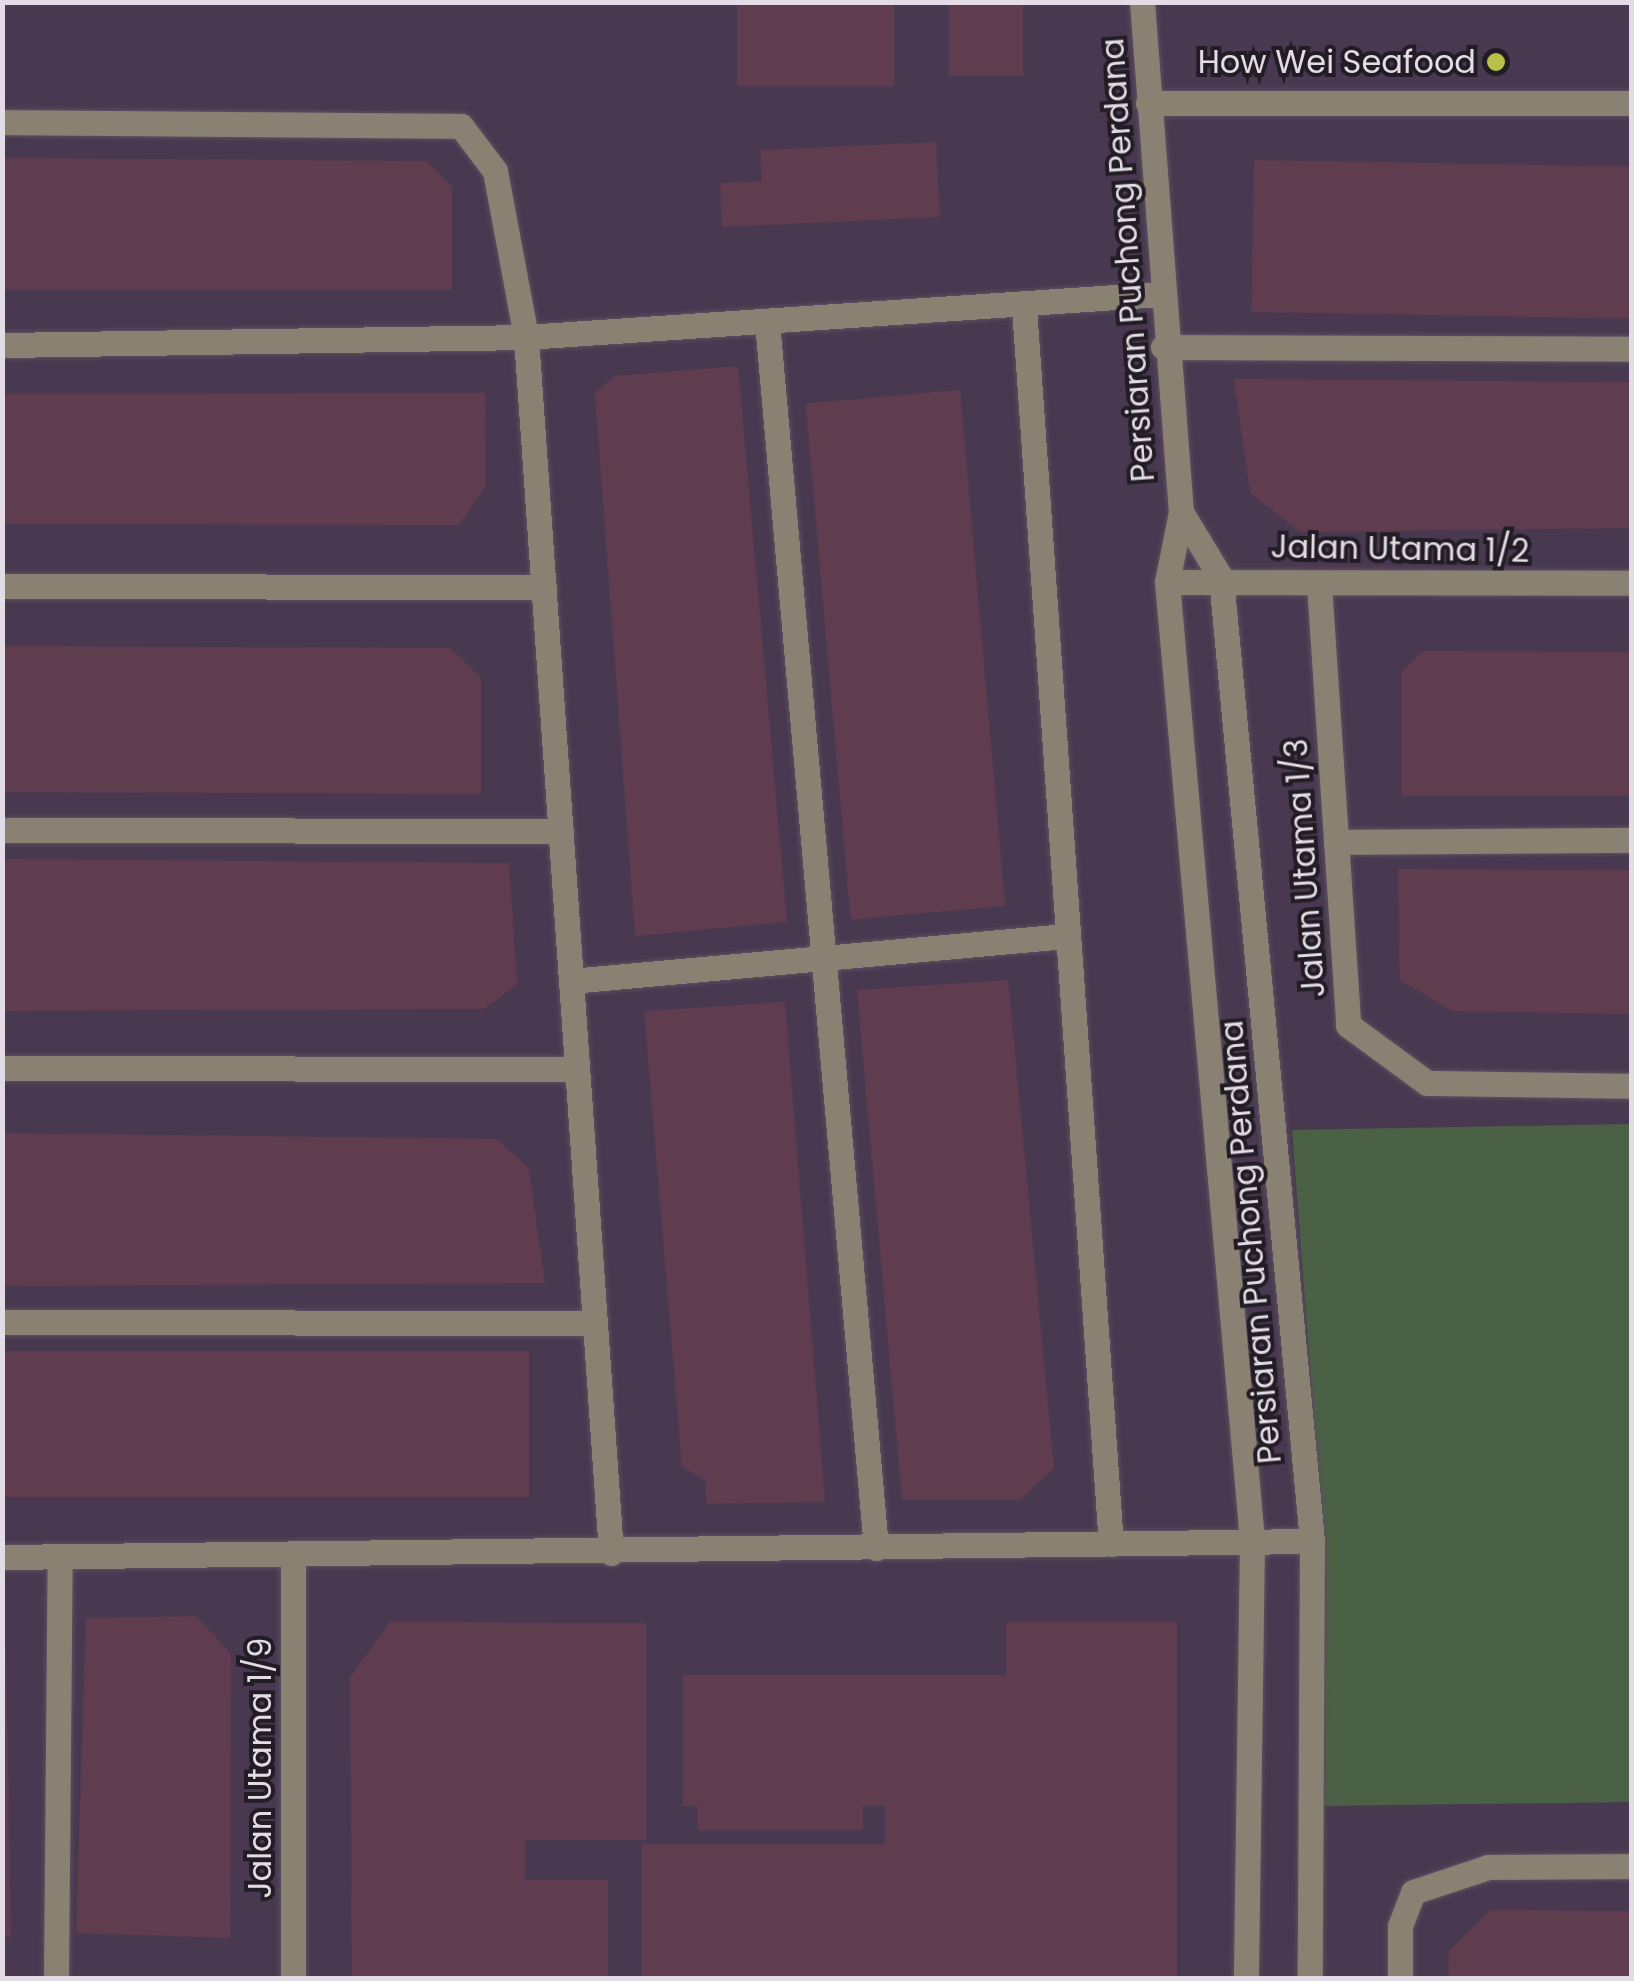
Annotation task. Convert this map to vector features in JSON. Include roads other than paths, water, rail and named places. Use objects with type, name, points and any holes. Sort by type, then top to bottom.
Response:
[{"type":"street","name":"Persiaran Puchong Perdana","points":[[1142,2],[1163,347],[1181,512],[1168,582],[1252,1541],[1246,1978]]},
{"type":"street","points":[[1148,103],[1632,102]]},
{"type":"street","points":[[2,122],[461,126],[495,171],[526,337],[612,1552]]},
{"type":"street","points":[[2,344],[526,337],[1024,307],[1160,294]]},
{"type":"street","points":[[1024,307],[1110,1544]]},
{"type":"street","points":[[767,322],[876,1548]]},
{"type":"street","points":[[1163,347],[1632,349]]},
{"type":"street","name":"Persiaran Puchong Perdana","points":[[1181,512],[1221,578],[1312,1541],[1310,1978]]},
{"type":"street","name":"Jalan Utama 1/2","points":[[1168,582],[1221,578],[1319,584],[1632,584]]},
{"type":"street","name":"Jalan Utama 1/3","points":[[1319,584],[1348,1025],[1427,1084],[1632,1086]]},
{"type":"street","points":[[2,586],[544,587]]},
{"type":"street","points":[[2,830],[561,832]]},
{"type":"street","points":[[1336,842],[1632,840]]},
{"type":"street","points":[[572,981],[1065,936]]},
{"type":"street","points":[[2,1068],[578,1069]]},
{"type":"street","points":[[2,1322],[596,1323]]},
{"type":"street","points":[[2,1557],[293,1558],[1312,1541]]},
{"type":"street","points":[[56,1978],[60,1557]]},
{"type":"street","name":"Jalan Utama 1/9","points":[[293,1558],[293,1978]]},
{"type":"street","points":[[1400,1978],[1400,1926],[1413,1892],[1488,1867],[1632,1866]]},
{"type":"place","name":"How Wei Seafood","points":[[1496,62]]}]
